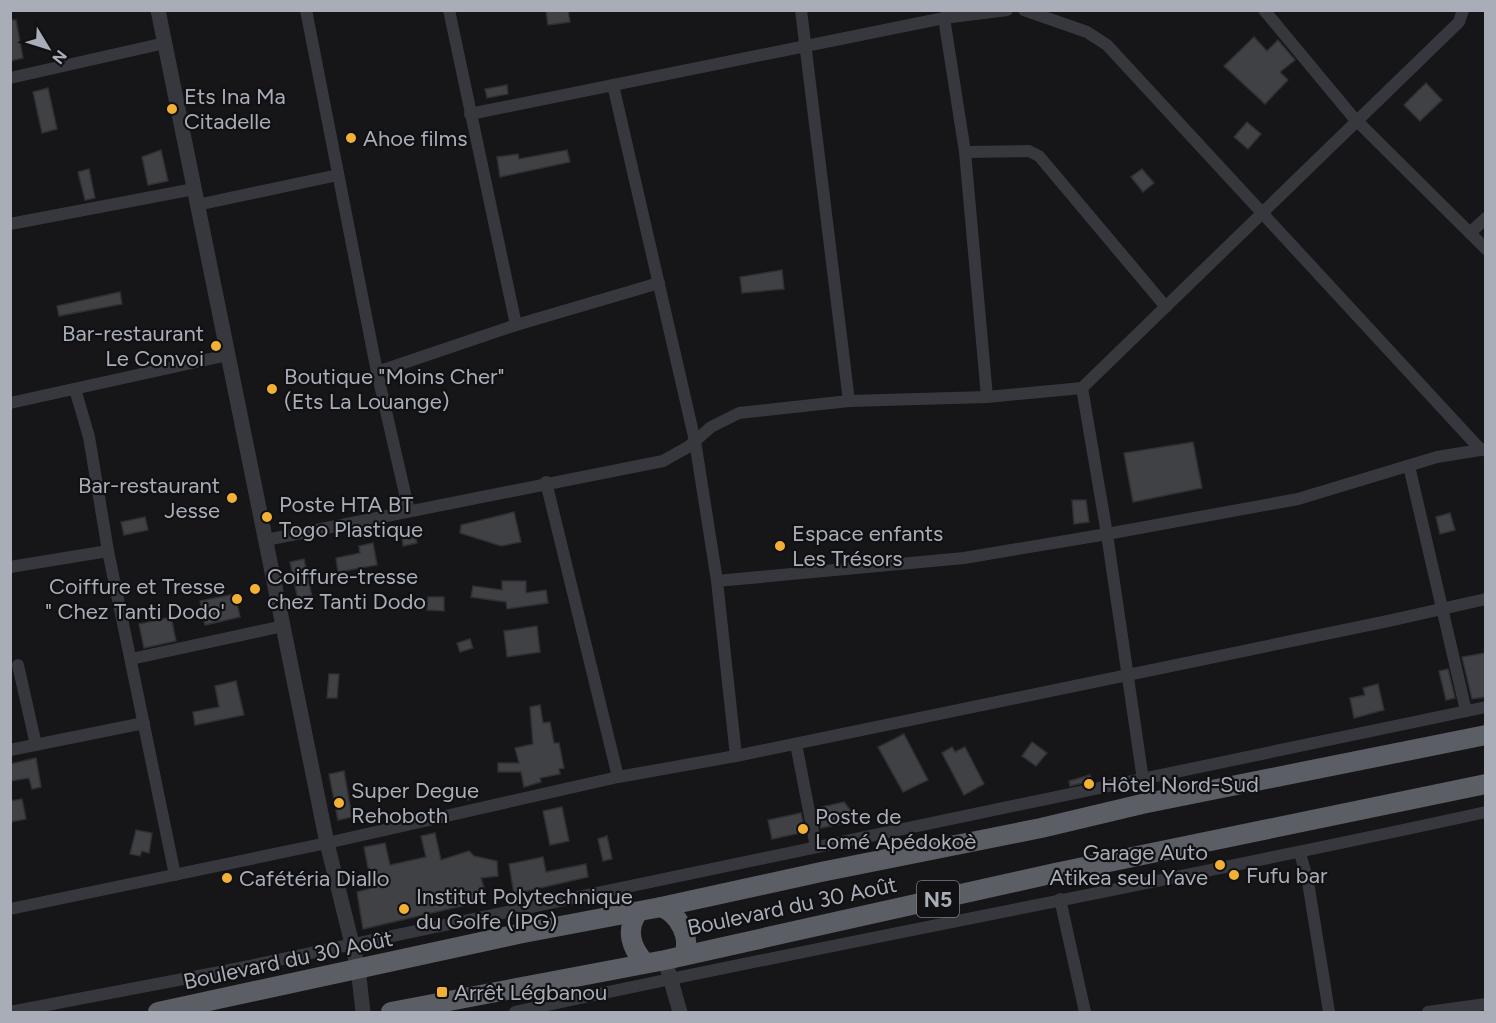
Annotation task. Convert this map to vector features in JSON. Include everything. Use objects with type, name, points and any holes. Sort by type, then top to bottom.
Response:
[{"type":"highway","name":"Boulevard du 30 Août","points":[[158,1012],[358,968],[661,908],[821,872],[1041,828],[1142,804],[1485,735]]},
{"type":"highway","name":"Boulevard du 30 Août","points":[[391,1012],[645,963],[673,964],[1055,873],[1485,784]]},
{"type":"highway","points":[[661,908],[675,915],[681,925],[687,948],[673,964]]},
{"type":"highway","points":[[638,912],[630,925],[630,935],[638,955],[645,963]]},
{"type":"street","points":[[158,10],[327,843],[358,968],[363,1012]]},
{"type":"street","points":[[306,10],[377,372],[409,511]]},
{"type":"street","points":[[449,10],[516,325]]},
{"type":"street","points":[[801,10],[849,401]]},
{"type":"street","points":[[471,114],[944,18],[1007,10]]},
{"type":"street","points":[[1024,10],[1087,32],[1107,45],[1483,449]]},
{"type":"street","points":[[1264,10],[1357,122],[1485,249]]},
{"type":"street","points":[[266,540],[546,482],[663,461],[695,441],[711,427],[739,413],[849,401],[987,397],[1082,388],[1459,22],[1463,10]]},
{"type":"street","points":[[944,18],[965,152],[987,397]]},
{"type":"street","points":[[10,78],[165,43]]},
{"type":"street","points":[[613,85],[695,441],[717,581],[736,756]]},
{"type":"street","points":[[965,152],[1029,151],[1039,156],[1166,307]]},
{"type":"street","points":[[198,205],[338,175]]},
{"type":"street","points":[[10,224],[194,189]]},
{"type":"street","points":[[1470,233],[1485,218]]},
{"type":"street","points":[[377,372],[516,325],[659,283]]},
{"type":"street","points":[[10,403],[228,355]]},
{"type":"street","points":[[1082,388],[1129,675],[1143,780]]},
{"type":"street","points":[[75,389],[89,437],[108,551],[175,875]]},
{"type":"street","points":[[717,581],[964,558],[1107,534],[1298,499],[1409,466],[1483,449]]},
{"type":"street","points":[[1409,466],[1466,711]]},
{"type":"street","points":[[546,482],[618,777]]},
{"type":"street","points":[[10,567],[108,551]]},
{"type":"street","points":[[10,909],[327,843],[618,777],[796,744],[1485,599]]},
{"type":"street","points":[[130,659],[283,626]]},
{"type":"street","points":[[18,665],[36,744]]},
{"type":"street","points":[[10,1012],[352,944],[1485,707]]},
{"type":"street","points":[[10,750],[144,723]]},
{"type":"street","points":[[796,744],[816,847]]},
{"type":"street","points":[[515,1012],[673,964],[1060,899],[1300,853],[1485,812]]},
{"type":"street","points":[[1300,853],[1308,882],[1329,1012]]},
{"type":"street","points":[[1060,899],[1085,1012]]},
{"type":"street","points":[[673,964],[680,1012]]},
{"type":"street","points":[[1428,1012],[1485,1004]]},
{"type":"building","points":[[546,10],[568,10],[570,22],[548,25]]},
{"type":"building","points":[[10,20],[16,20],[23,58],[10,61]]},
{"type":"building","points":[[1254,37],[1267,51],[1278,40],[1295,60],[1280,72],[1288,80],[1265,104],[1224,66]]},
{"type":"building","points":[[1426,83],[1442,100],[1420,121],[1404,105]]},
{"type":"building","points":[[507,85],[508,94],[487,98],[485,89]]},
{"type":"building","points":[[48,88],[57,129],[42,133],[33,92]]},
{"type":"building","points":[[1247,122],[1261,134],[1248,149],[1234,137]]},
{"type":"building","points":[[161,150],[168,181],[148,185],[142,157]]},
{"type":"building","points":[[567,150],[570,162],[500,177],[497,157],[518,154],[519,159]]},
{"type":"building","points":[[89,169],[95,198],[85,200],[78,172]]},
{"type":"building","points":[[1142,169],[1154,183],[1143,192],[1131,177]]},
{"type":"building","points":[[782,270],[784,289],[742,293],[740,277]]},
{"type":"building","points":[[120,292],[122,304],[59,316],[57,306]]},
{"type":"building","points":[[1193,442],[1202,488],[1133,502],[1124,453]]},
{"type":"building","points":[[1072,500],[1086,500],[1089,522],[1074,524]]},
{"type":"building","points":[[514,512],[521,542],[501,546],[460,533],[461,525]]},
{"type":"building","points":[[1450,513],[1455,530],[1440,534],[1436,517]]},
{"type":"building","points":[[145,517],[148,530],[124,535],[121,522]]},
{"type":"building","points":[[415,533],[417,543],[403,546],[402,535]]},
{"type":"building","points":[[373,543],[377,565],[338,572],[336,558],[360,553],[359,546]]},
{"type":"building","points":[[304,559],[312,597],[298,600],[290,562]]},
{"type":"building","points":[[502,581],[526,581],[526,593],[546,590],[548,603],[507,609],[506,602],[471,597],[473,586],[502,590]]},
{"type":"building","points":[[235,594],[240,617],[205,625],[200,601]]},
{"type":"building","points":[[428,597],[444,597],[444,611],[427,610]]},
{"type":"building","points":[[171,617],[176,641],[144,648],[139,624]]},
{"type":"building","points":[[537,626],[540,652],[507,657],[504,631]]},
{"type":"building","points":[[470,639],[473,648],[460,652],[457,643]]},
{"type":"building","points":[[1485,653],[1485,697],[1472,699],[1462,657]]},
{"type":"building","points":[[1448,669],[1455,698],[1446,700],[1439,671]]},
{"type":"building","points":[[329,674],[339,674],[337,698],[327,698]]},
{"type":"building","points":[[236,681],[244,715],[195,725],[193,712],[219,707],[215,686]]},
{"type":"building","points":[[1378,684],[1384,710],[1354,718],[1350,698],[1365,695],[1363,688]]},
{"type":"building","points":[[540,705],[543,723],[550,722],[554,743],[559,743],[564,768],[559,769],[560,774],[540,778],[541,782],[524,787],[521,772],[498,772],[498,763],[519,763],[515,748],[533,744],[530,707]]},
{"type":"building","points":[[904,734],[928,780],[903,792],[878,747]]},
{"type":"building","points":[[1032,742],[1047,753],[1036,766],[1022,756]]},
{"type":"building","points":[[952,747],[955,752],[965,747],[984,784],[964,795],[942,753]]},
{"type":"building","points":[[36,758],[41,787],[32,789],[29,778],[10,781],[10,764]]},
{"type":"building","points":[[344,771],[352,817],[338,820],[329,774]]},
{"type":"building","points":[[1090,775],[1092,781],[1070,786],[1069,781]]},
{"type":"building","points":[[476,786],[478,797],[468,800],[465,789]]},
{"type":"building","points":[[22,799],[26,819],[10,822],[10,801]]},
{"type":"building","points":[[844,802],[858,820],[821,828],[817,808]]},
{"type":"building","points":[[562,807],[569,841],[550,845],[543,811]]},
{"type":"building","points":[[801,813],[805,832],[772,839],[768,820]]},
{"type":"building","points":[[136,830],[152,833],[149,853],[142,851],[140,856],[130,854]]},
{"type":"building","points":[[435,833],[441,860],[469,851],[474,856],[497,861],[498,876],[481,878],[484,888],[479,889],[483,901],[363,929],[357,892],[372,888],[364,847],[385,843],[390,865],[426,857],[421,836]]},
{"type":"building","points":[[607,836],[612,859],[603,861],[598,839]]},
{"type":"building","points":[[543,857],[546,872],[586,864],[588,877],[514,894],[509,864]]},
{"type":"place","name":"Ets Ina Ma Citadelle","points":[[172,109]]},
{"type":"place","name":"Ahoe films","points":[[351,138]]},
{"type":"place","name":"Bar-restaurant Le Convoi","points":[[216,346]]},
{"type":"place","name":"Boutique \"Moins Cher\" (Ets La Louange)","points":[[272,389]]},
{"type":"place","name":"Bar-restaurant Jesse","points":[[232,498]]},
{"type":"place","name":"Poste HTA BT Togo Plastique","points":[[267,517]]},
{"type":"place","name":"Espace enfants Les Trésors","points":[[780,546]]},
{"type":"place","name":"Coiffure-tresse chez Tanti Dodo","points":[[255,589]]},
{"type":"place","name":"Coiffure et Tresse \" Chez Tanti Dodo'","points":[[237,599]]},
{"type":"place","name":"Hôtel Nord-Sud","points":[[1089,784]]},
{"type":"place","name":"Super Degue Rehoboth","points":[[339,803]]},
{"type":"place","name":"Poste de Lomé Apédokoè","points":[[803,829]]},
{"type":"place","name":"Garage Auto Atikea seul Yave","points":[[1220,865]]},
{"type":"place","name":"Fufu bar","points":[[1234,875]]},
{"type":"place","name":"Cafétéria Diallo","points":[[227,878]]},
{"type":"place","name":"Institut Polytechnique du Golfe (IPG)","points":[[404,909]]},
{"type":"place","name":"Arrêt Légbanou","points":[[442,992]]}]
